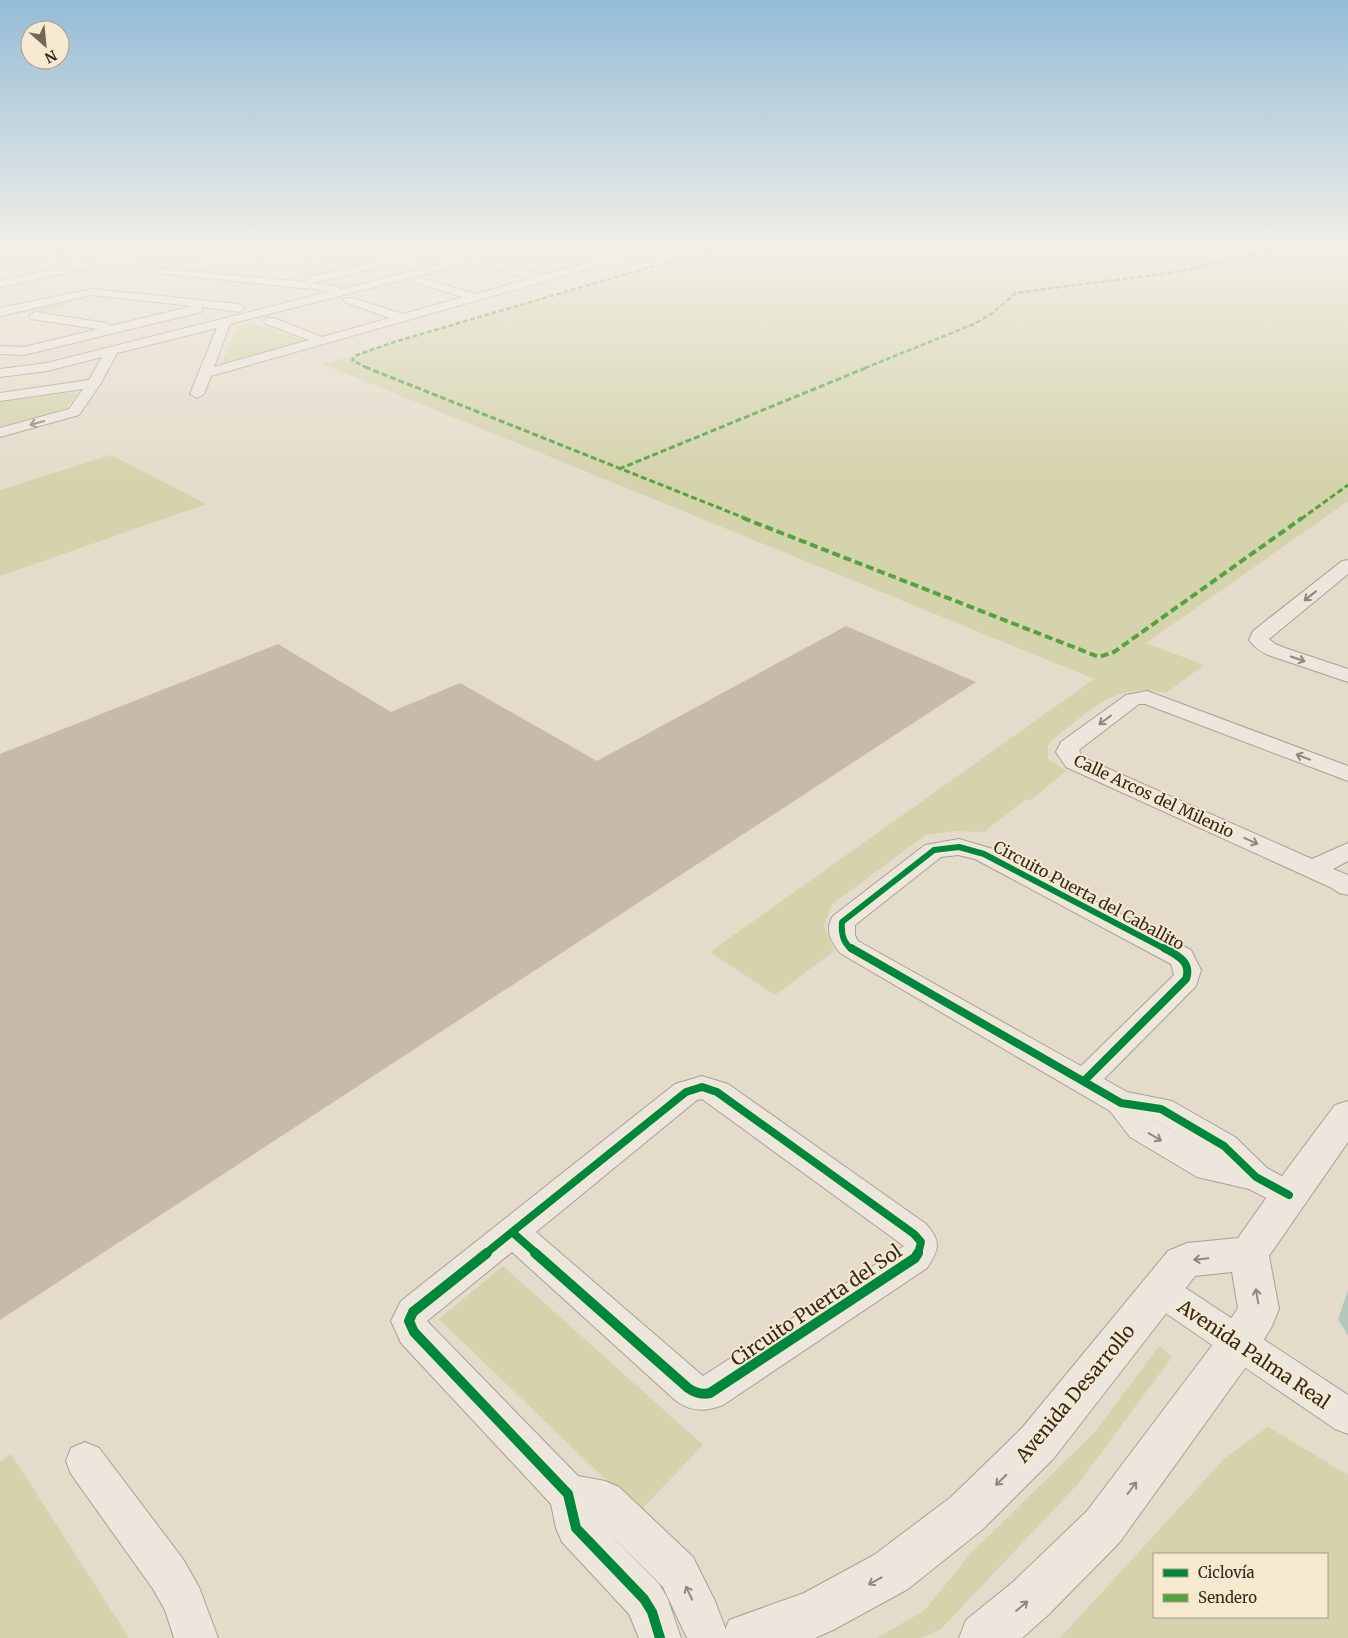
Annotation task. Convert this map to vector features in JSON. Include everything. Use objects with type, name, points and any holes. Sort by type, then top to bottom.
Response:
[{"type":"street","points":[[96,325],[118,329]]},
{"type":"street","points":[[0,350],[24,351],[132,325]]},
{"type":"street","points":[[0,373],[36,369],[212,325]]},
{"type":"street","points":[[197,394],[224,325]]},
{"type":"street","points":[[282,325],[322,341]]},
{"type":"street","points":[[204,374],[377,325]]},
{"type":"street","points":[[0,433],[74,412],[94,383],[112,351]]},
{"type":"street","points":[[0,397],[94,383]]},
{"type":"street","points":[[1348,565],[1260,635],[1259,640],[1273,650],[1348,676]]},
{"type":"street","name":"Calle Arcos del Milenio","points":[[1346,884],[1074,762],[1067,752],[1070,747],[1133,699],[1147,697],[1154,698],[1348,774]]},
{"type":"street","name":"Circuito Puerta del Caballito","points":[[1084,1081],[1186,979],[1189,972],[1181,958],[984,854],[959,847],[934,850],[842,922],[840,932],[849,947],[1121,1103],[1141,1128],[1208,1168],[1256,1176],[1289,1195]]},
{"type":"street","points":[[1312,869],[1348,851]]},
{"type":"street","name":"Circuito Puerta del Sol","points":[[512,1232],[688,1388],[695,1393],[703,1395],[710,1393],[915,1258],[920,1250],[921,1242],[914,1234],[717,1092],[702,1087],[686,1092],[512,1232],[413,1312],[409,1321],[414,1332],[568,1494]]},
{"type":"street","points":[[984,1638],[1030,1599],[1102,1527],[1238,1344],[1258,1315],[1259,1309],[1249,1254],[1289,1195],[1348,1115]]},
{"type":"street","name":"Avenida Desarrollo","points":[[747,1638],[816,1613],[891,1572],[967,1513],[1038,1443],[1182,1263],[1187,1260],[1249,1254]]},
{"type":"street","name":"Avenida Palma Real","points":[[1160,1290],[1348,1416]]},
{"type":"street","points":[[85,1461],[168,1574],[184,1602],[194,1637]]},
{"type":"street","points":[[660,1638],[652,1612],[644,1599],[576,1528],[568,1494],[605,1501],[678,1572],[700,1616],[708,1638]]},
{"type":"green space","points":[[259,325],[306,341],[221,364],[238,326]]},
{"type":"green space","points":[[455,325],[1348,325],[1348,501],[1146,643],[1204,665],[1166,693],[1148,690],[1132,691],[1105,700],[1054,738],[1048,745],[1048,759],[1066,771],[1030,801],[1026,799],[984,832],[953,831],[926,835],[832,904],[824,926],[834,951],[775,995],[710,952],[1094,679],[323,364]]},
{"type":"green space","points":[[72,392],[78,393],[65,410],[0,428],[0,402]]},
{"type":"green space","points":[[111,455],[206,504],[0,576],[0,490]]},
{"type":"green space","points":[[503,1266],[703,1445],[639,1512],[439,1319]]},
{"type":"green space","points":[[1159,1346],[1172,1357],[1077,1485],[941,1629],[921,1638],[876,1638],[924,1611],[971,1553],[1094,1433]]},
{"type":"green space","points":[[1268,1427],[1348,1475],[1348,1638],[1060,1638],[1225,1458]]},
{"type":"green space","points":[[11,1454],[129,1638],[0,1638],[0,1462]]},
{"type":"shaded area","points":[[1348,1290],[1348,1336],[1338,1319]]},
{"type":"building","points":[[846,626],[976,682],[0,1320],[0,754],[278,644],[391,712],[460,683],[597,761]]},
{"type":"marked path","points":[[451,325],[394,342],[357,355],[352,360],[357,364],[413,388],[1099,657],[1114,652],[1348,485]]},
{"type":"marked path","points":[[619,469],[970,325]]},
{"type":"cycle path","points":[[1084,1081],[1186,979],[1187,968],[1181,957],[984,854],[959,847],[934,850],[842,922],[842,935],[849,947],[1121,1103],[1161,1109],[1224,1146],[1256,1177],[1289,1195]]},
{"type":"cycle path","points":[[512,1232],[688,1388],[701,1394],[710,1393],[915,1258],[920,1250],[921,1242],[914,1234],[717,1092],[702,1087],[686,1092],[413,1312],[409,1321],[414,1332],[568,1494],[576,1528],[644,1599],[652,1612],[660,1638]]}]
